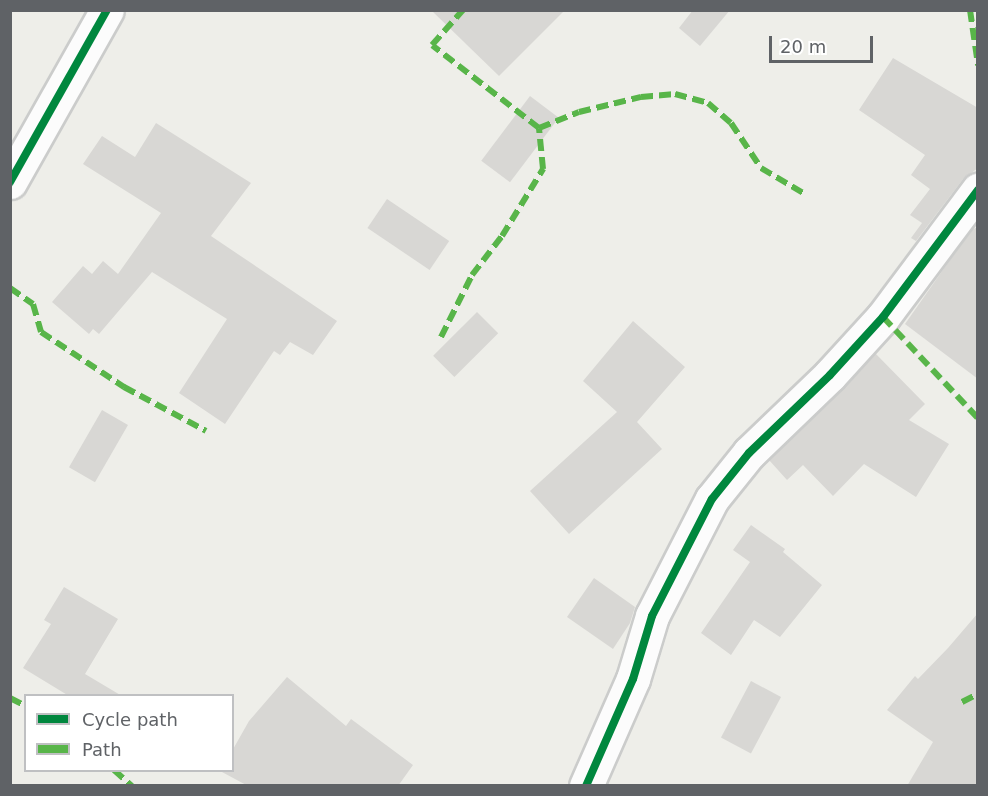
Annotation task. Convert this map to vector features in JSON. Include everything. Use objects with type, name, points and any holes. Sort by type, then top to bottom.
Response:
[{"type":"street","points":[[10,182],[107,10]]},
{"type":"street","points":[[586,786],[633,679],[652,616],[712,499],[749,453],[830,375],[883,317],[978,190]]},
{"type":"building","points":[[431,10],[565,10],[499,76]]},
{"type":"building","points":[[693,10],[730,10],[700,46],[679,28]]},
{"type":"building","points":[[893,58],[978,108],[978,168],[963,179],[916,241],[911,238],[922,223],[910,215],[930,189],[911,175],[925,155],[859,110]]},
{"type":"building","points":[[530,96],[559,118],[510,182],[481,161]]},
{"type":"building","points":[[156,123],[251,183],[211,236],[337,321],[313,355],[290,342],[280,355],[274,351],[225,424],[179,393],[227,319],[152,272],[99,334],[93,329],[89,334],[52,302],[83,266],[92,274],[103,261],[118,274],[161,213],[83,164],[102,136],[135,157]]},
{"type":"building","points":[[387,199],[449,241],[430,270],[367,228]]},
{"type":"building","points":[[978,227],[978,379],[905,324],[971,230]]},
{"type":"building","points":[[477,312],[498,333],[454,377],[433,356]]},
{"type":"building","points":[[633,321],[685,367],[637,422],[662,449],[569,534],[530,491],[617,412],[583,381]]},
{"type":"building","points":[[875,353],[925,404],[909,420],[949,444],[916,497],[864,464],[833,496],[803,465],[787,480],[769,460]]},
{"type":"building","points":[[102,410],[128,425],[95,482],[69,467]]},
{"type":"building","points":[[751,525],[785,549],[783,552],[822,585],[780,637],[754,620],[731,655],[701,633],[750,562],[733,550]]},
{"type":"building","points":[[594,578],[635,607],[630,623],[613,649],[567,617]]},
{"type":"building","points":[[64,587],[118,619],[85,674],[119,694],[66,694],[23,668],[51,624],[44,620]]},
{"type":"building","points":[[978,613],[978,786],[907,786],[933,742],[887,710],[915,676],[918,679]]},
{"type":"building","points":[[287,677],[346,726],[351,719],[413,765],[398,786],[248,786],[222,772],[234,772],[234,747],[249,721]]},
{"type":"building","points":[[751,681],[781,697],[751,753],[721,738]]},
{"type":"marked path","points":[[441,337],[472,275],[502,236],[543,169],[539,128],[432,45],[463,10]]},
{"type":"marked path","points":[[970,10],[978,65]]},
{"type":"marked path","points":[[539,128],[579,112],[641,97],[675,94],[708,103],[731,123],[761,168],[805,194]]},
{"type":"marked path","points":[[10,288],[33,304],[41,332],[124,387],[206,431]]},
{"type":"marked path","points":[[883,317],[978,418]]},
{"type":"marked path","points":[[962,702],[978,694]]},
{"type":"marked path","points":[[10,698],[24,705]]},
{"type":"marked path","points":[[116,772],[132,786]]},
{"type":"cycle path","points":[[10,182],[107,10]]},
{"type":"cycle path","points":[[586,786],[633,679],[652,616],[712,499],[749,453],[830,375],[883,317],[978,190]]}]
